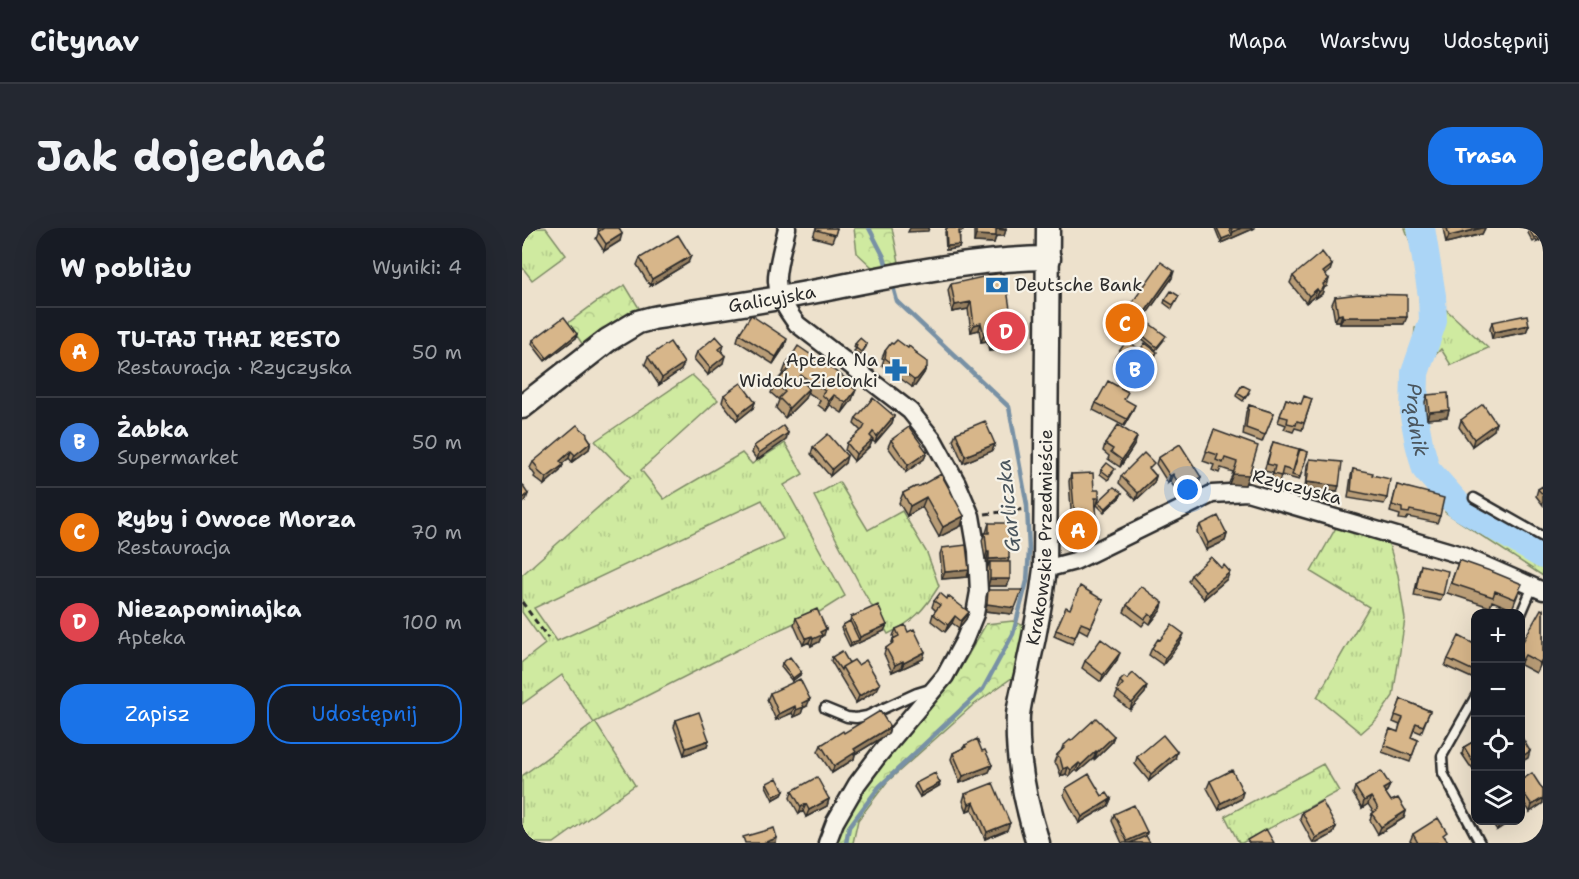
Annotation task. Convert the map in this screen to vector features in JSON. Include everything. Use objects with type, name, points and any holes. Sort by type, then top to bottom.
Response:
[{"type":"main road","name":"Krakowskie Przedmieście","points":[[1038,843],[1029,815],[1022,777],[1018,714],[1040,610],[1046,569],[1048,228]]},
{"type":"main road","name":"Galicyjska","points":[[522,407],[608,340],[638,322],[780,298],[922,270],[985,262],[1048,258]]},
{"type":"street","points":[[787,228],[776,279],[780,298],[787,311],[797,324],[910,411],[934,441],[957,483],[971,516],[977,551],[979,592],[975,614],[964,641],[945,676],[857,784],[827,843]]},
{"type":"street","name":"Rzyczyska","points":[[1046,569],[1075,561],[1212,494],[1247,492],[1461,555],[1538,589]]},
{"type":"lane","points":[[1474,498],[1543,537]]},
{"type":"lane","points":[[1524,609],[1538,589]]},
{"type":"lane","points":[[825,708],[847,717],[867,716],[916,693],[933,688]]},
{"type":"lane","points":[[1471,705],[1442,756],[1442,763],[1443,773],[1480,843]]},
{"type":"path","points":[[971,516],[1016,510]]},
{"type":"path","points":[[522,602],[548,638]]},
{"type":"green space","points":[[522,228],[546,228],[566,255],[532,280],[522,267]]},
{"type":"green space","points":[[854,228],[892,228],[899,262],[873,268],[857,253]]},
{"type":"green space","points":[[1405,228],[1429,228],[1440,304],[1488,348],[1451,365],[1441,349],[1422,369],[1418,395],[1422,434],[1430,459],[1457,493],[1498,521],[1543,546],[1543,576],[1445,512],[1446,503],[1423,470],[1408,428],[1405,387],[1413,351],[1415,328],[1422,327],[1415,255]]},
{"type":"green space","points":[[625,285],[639,308],[612,323],[583,345],[568,323]]},
{"type":"green space","points":[[692,375],[718,400],[641,470],[664,499],[742,453],[752,464],[785,443],[803,474],[784,485],[845,596],[821,611],[759,639],[595,722],[635,785],[554,843],[522,843],[522,776],[594,723],[562,675],[522,704],[522,662],[545,644],[522,612],[522,575],[631,478],[595,441]],"holes":[[[762,500],[783,539],[557,641],[534,608]]]},
{"type":"green space","points":[[839,482],[868,530],[902,511],[927,553],[939,586],[917,614],[888,634],[814,496]]},
{"type":"green space","points":[[1337,526],[1388,541],[1398,575],[1405,619],[1393,696],[1376,720],[1361,733],[1317,697],[1369,607],[1311,572]]},
{"type":"green space","points":[[1013,621],[1026,627],[1013,677],[972,706],[887,782],[858,820],[853,843],[834,843],[845,816],[863,787],[953,681],[986,624]]},
{"type":"green space","points":[[1323,764],[1339,791],[1239,843],[1225,816]]},
{"type":"building","points":[[604,228],[619,228],[622,234],[606,244],[598,232]]},
{"type":"building","points":[[816,228],[837,228],[835,235],[816,230]]},
{"type":"building","points":[[947,228],[963,228],[963,231],[959,231],[960,245],[947,246]]},
{"type":"building","points":[[976,228],[1006,228],[1006,230],[996,229],[996,236],[976,235]]},
{"type":"building","points":[[1217,228],[1229,228],[1232,235],[1222,239]]},
{"type":"building","points":[[1447,228],[1482,228],[1449,236]]},
{"type":"building","points":[[1543,228],[1543,236],[1539,239],[1534,238],[1529,229]]},
{"type":"building","points":[[678,235],[691,256],[652,279],[640,258]]},
{"type":"building","points":[[1322,252],[1332,265],[1323,272],[1329,279],[1319,292],[1317,289],[1309,296],[1293,276]]},
{"type":"building","points":[[1161,262],[1174,271],[1135,326],[1122,317]]},
{"type":"building","points":[[1001,273],[1005,276],[1015,342],[992,344],[989,334],[984,335],[981,323],[974,325],[971,302],[955,305],[951,284]]},
{"type":"building","points":[[1171,291],[1179,296],[1173,305],[1165,300]]},
{"type":"building","points":[[1359,294],[1407,295],[1407,317],[1343,317],[1342,314],[1338,315],[1335,297]]},
{"type":"building","points":[[751,315],[787,339],[776,357],[739,334]]},
{"type":"building","points":[[1527,315],[1529,325],[1494,332],[1492,322]]},
{"type":"building","points":[[564,317],[577,334],[547,358],[533,340]]},
{"type":"building","points":[[1150,324],[1166,336],[1157,347],[1141,334]]},
{"type":"building","points":[[716,336],[724,345],[719,349],[725,356],[710,368],[697,352]]},
{"type":"building","points":[[860,338],[867,344],[861,352],[855,344]]},
{"type":"building","points":[[897,340],[908,348],[909,346],[927,362],[927,367],[917,379],[914,380],[885,358],[885,351],[891,343]]},
{"type":"building","points":[[1127,340],[1140,350],[1145,343],[1157,352],[1143,373],[1116,356]]},
{"type":"building","points":[[670,342],[684,363],[662,378],[648,357]]},
{"type":"building","points":[[798,346],[845,378],[843,381],[856,390],[846,403],[834,395],[829,401],[822,395],[825,391],[801,375],[799,378],[809,388],[789,408],[779,398],[785,392],[775,383],[790,368],[786,365]]},
{"type":"building","points":[[1108,381],[1128,392],[1124,399],[1135,405],[1127,419],[1096,403]]},
{"type":"building","points":[[741,383],[755,402],[739,414],[724,395]]},
{"type":"building","points":[[1242,385],[1250,389],[1245,398],[1237,393]]},
{"type":"building","points":[[1448,393],[1449,410],[1429,412],[1427,395]]},
{"type":"building","points":[[1304,396],[1312,399],[1304,423],[1297,421],[1296,425],[1287,423],[1288,418],[1280,416],[1286,399],[1301,404]]},
{"type":"building","points":[[873,398],[894,416],[877,436],[873,432],[870,436],[873,439],[856,454],[847,443],[863,429],[865,425],[856,418]]},
{"type":"building","points":[[1483,404],[1496,423],[1474,439],[1461,420]]},
{"type":"building","points":[[1249,405],[1274,413],[1265,435],[1246,428]]},
{"type":"building","points":[[985,421],[995,444],[965,456],[956,433]]},
{"type":"building","points":[[577,425],[587,434],[591,442],[575,455],[571,451],[560,461],[563,465],[546,478],[537,470],[533,462]]},
{"type":"building","points":[[1118,425],[1137,437],[1122,460],[1111,452],[1113,449],[1105,444]]},
{"type":"building","points":[[783,426],[788,433],[759,453],[754,446]]},
{"type":"building","points":[[909,427],[927,452],[908,465],[891,440]]},
{"type":"building","points":[[1214,430],[1258,446],[1249,475],[1233,474],[1237,462],[1225,458],[1223,463],[1216,460],[1218,455],[1206,451]]},
{"type":"building","points":[[828,434],[847,456],[832,469],[813,447]]},
{"type":"building","points":[[1273,442],[1299,449],[1293,471],[1283,468],[1281,476],[1273,474],[1275,466],[1267,464]]},
{"type":"building","points":[[1180,444],[1201,477],[1182,489],[1173,474],[1170,476],[1158,458]]},
{"type":"building","points":[[1300,449],[1308,452],[1300,477],[1292,475]]},
{"type":"building","points":[[1144,453],[1154,463],[1149,468],[1156,476],[1138,493],[1121,476]]},
{"type":"building","points":[[1310,459],[1342,462],[1339,486],[1307,482]]},
{"type":"building","points":[[1107,463],[1115,469],[1109,476],[1101,470]]},
{"type":"building","points":[[1353,469],[1390,479],[1387,498],[1351,491]]},
{"type":"building","points":[[1093,473],[1094,490],[1099,490],[1099,498],[1095,498],[1098,528],[1076,530],[1071,474]]},
{"type":"building","points":[[941,474],[964,516],[943,527],[926,497],[910,506],[903,493]]},
{"type":"building","points":[[522,484],[528,494],[522,499]]},
{"type":"building","points":[[1397,485],[1444,498],[1440,516],[1410,510],[1409,513],[1402,512],[1402,508],[1392,505]]},
{"type":"building","points":[[1114,487],[1122,493],[1106,508],[1098,502]]},
{"type":"building","points":[[1218,516],[1227,534],[1208,543],[1200,525]]},
{"type":"building","points":[[989,523],[1009,523],[1009,558],[989,559],[985,533],[989,533]]},
{"type":"building","points":[[966,545],[969,570],[945,572],[942,548]]},
{"type":"building","points":[[1211,557],[1221,568],[1224,565],[1230,572],[1206,592],[1191,575]]},
{"type":"building","points":[[1459,560],[1522,584],[1515,599],[1495,591],[1493,597],[1451,583]]},
{"type":"building","points":[[990,562],[1010,562],[1010,579],[990,579]]},
{"type":"building","points":[[1421,565],[1448,571],[1443,595],[1416,589]]},
{"type":"building","points":[[1080,586],[1103,600],[1091,627],[1081,623],[1075,637],[1056,630],[1066,607],[1070,609]]},
{"type":"building","points":[[1141,586],[1163,603],[1153,617],[1149,614],[1145,619],[1127,605]]},
{"type":"building","points":[[988,590],[1022,590],[1015,608],[987,604]]},
{"type":"building","points":[[940,593],[947,599],[948,596],[969,612],[961,621],[955,616],[948,625],[933,614],[940,605],[934,601]]},
{"type":"building","points":[[878,605],[887,625],[860,637],[851,617]]},
{"type":"building","points":[[817,609],[826,629],[820,632],[822,635],[813,639],[812,636],[806,638],[796,618]]},
{"type":"building","points":[[1541,609],[1543,610],[1543,657],[1540,663],[1525,655],[1525,638]]},
{"type":"building","points":[[850,621],[859,640],[851,643],[843,625]]},
{"type":"building","points":[[905,625],[908,632],[914,629],[925,652],[895,665],[886,648],[894,642],[893,639],[899,636],[896,629]]},
{"type":"building","points":[[1172,625],[1184,634],[1165,658],[1152,648]]},
{"type":"building","points":[[1459,636],[1471,642],[1471,670],[1448,659]]},
{"type":"building","points":[[1101,639],[1120,653],[1103,675],[1085,661]]},
{"type":"building","points":[[842,651],[849,663],[841,670],[832,657]]},
{"type":"building","points":[[790,657],[801,672],[793,678],[782,663]]},
{"type":"building","points":[[854,660],[858,665],[866,660],[880,684],[859,696],[842,667]]},
{"type":"building","points":[[1133,673],[1147,686],[1132,703],[1117,691],[1123,684],[1120,681],[1124,677],[1127,679]]},
{"type":"building","points":[[800,679],[810,699],[802,703],[804,707],[796,710],[795,706],[779,714],[770,693]]},
{"type":"building","points":[[1401,699],[1430,711],[1423,726],[1416,723],[1411,737],[1418,740],[1412,756],[1384,745],[1390,729],[1398,732],[1403,718],[1395,715]]},
{"type":"building","points":[[880,711],[890,727],[854,749],[856,752],[834,766],[821,745]]},
{"type":"building","points":[[699,712],[709,740],[686,748],[676,720]]},
{"type":"building","points":[[1096,718],[1114,736],[1081,765],[1079,763],[1071,770],[1068,767],[1063,769],[1057,755],[1065,747],[1063,746]]},
{"type":"building","points":[[1163,735],[1177,752],[1151,774],[1137,757]]},
{"type":"building","points":[[977,739],[992,765],[963,776],[953,753]]},
{"type":"building","points":[[1471,743],[1471,758],[1464,747]]},
{"type":"building","points":[[1525,743],[1530,751],[1525,754]]},
{"type":"building","points":[[1232,770],[1243,792],[1221,803],[1210,781]]},
{"type":"building","points":[[1381,771],[1390,785],[1383,789],[1391,801],[1398,798],[1406,811],[1381,827],[1372,814],[1378,809],[1375,803],[1371,797],[1364,801],[1355,787]]},
{"type":"building","points":[[935,773],[940,783],[921,793],[916,783]]},
{"type":"building","points":[[1532,773],[1543,790],[1543,798],[1532,805],[1525,795],[1525,777]]},
{"type":"building","points":[[1089,774],[1102,796],[1107,793],[1111,799],[1082,817],[1066,788]]},
{"type":"building","points":[[817,777],[829,799],[809,810],[806,804],[801,807],[792,791]]},
{"type":"building","points":[[777,778],[784,791],[774,796],[767,783]]},
{"type":"building","points":[[993,783],[1010,823],[987,832],[974,802],[969,804],[965,794]]},
{"type":"building","points":[[1322,801],[1336,827],[1316,838],[1302,812]]},
{"type":"building","points":[[1134,805],[1147,832],[1127,841],[1114,814]]},
{"type":"building","points":[[1438,818],[1447,832],[1443,835],[1449,843],[1418,843],[1413,834]]},
{"type":"building","points":[[774,828],[777,838],[763,843],[745,843],[743,837]]},
{"type":"building","points":[[1266,829],[1274,843],[1249,843],[1247,840]]},
{"type":"building","points":[[1146,836],[1150,843],[1130,843]]},
{"type":"waterway","name":"Garliczka","points":[[869,228],[884,257],[888,272]]},
{"type":"waterway","name":"Prądnik","points":[[1421,228],[1432,296],[1433,321],[1415,373],[1414,416],[1426,469],[1458,505],[1543,555]]},
{"type":"waterway","name":"Garliczka","points":[[846,843],[849,827],[879,787],[983,689],[1013,634],[1027,581],[1029,551],[1027,505],[1009,407],[897,301],[892,283]]},
{"type":"place","name":"Deutsche Bank","points":[[997,285]]},
{"type":"place","name":"Ryby i Owoce Morza","points":[[1125,323]]},
{"type":"place","name":"Niezapominajka","points":[[1006,331]]},
{"type":"place","name":"Żabka","points":[[1135,369]]},
{"type":"place","name":"Apteka Na Widoku-Zielonki","points":[[896,370]]},
{"type":"place","name":"TU-TAJ THAI RESTO","points":[[1078,530]]}]
